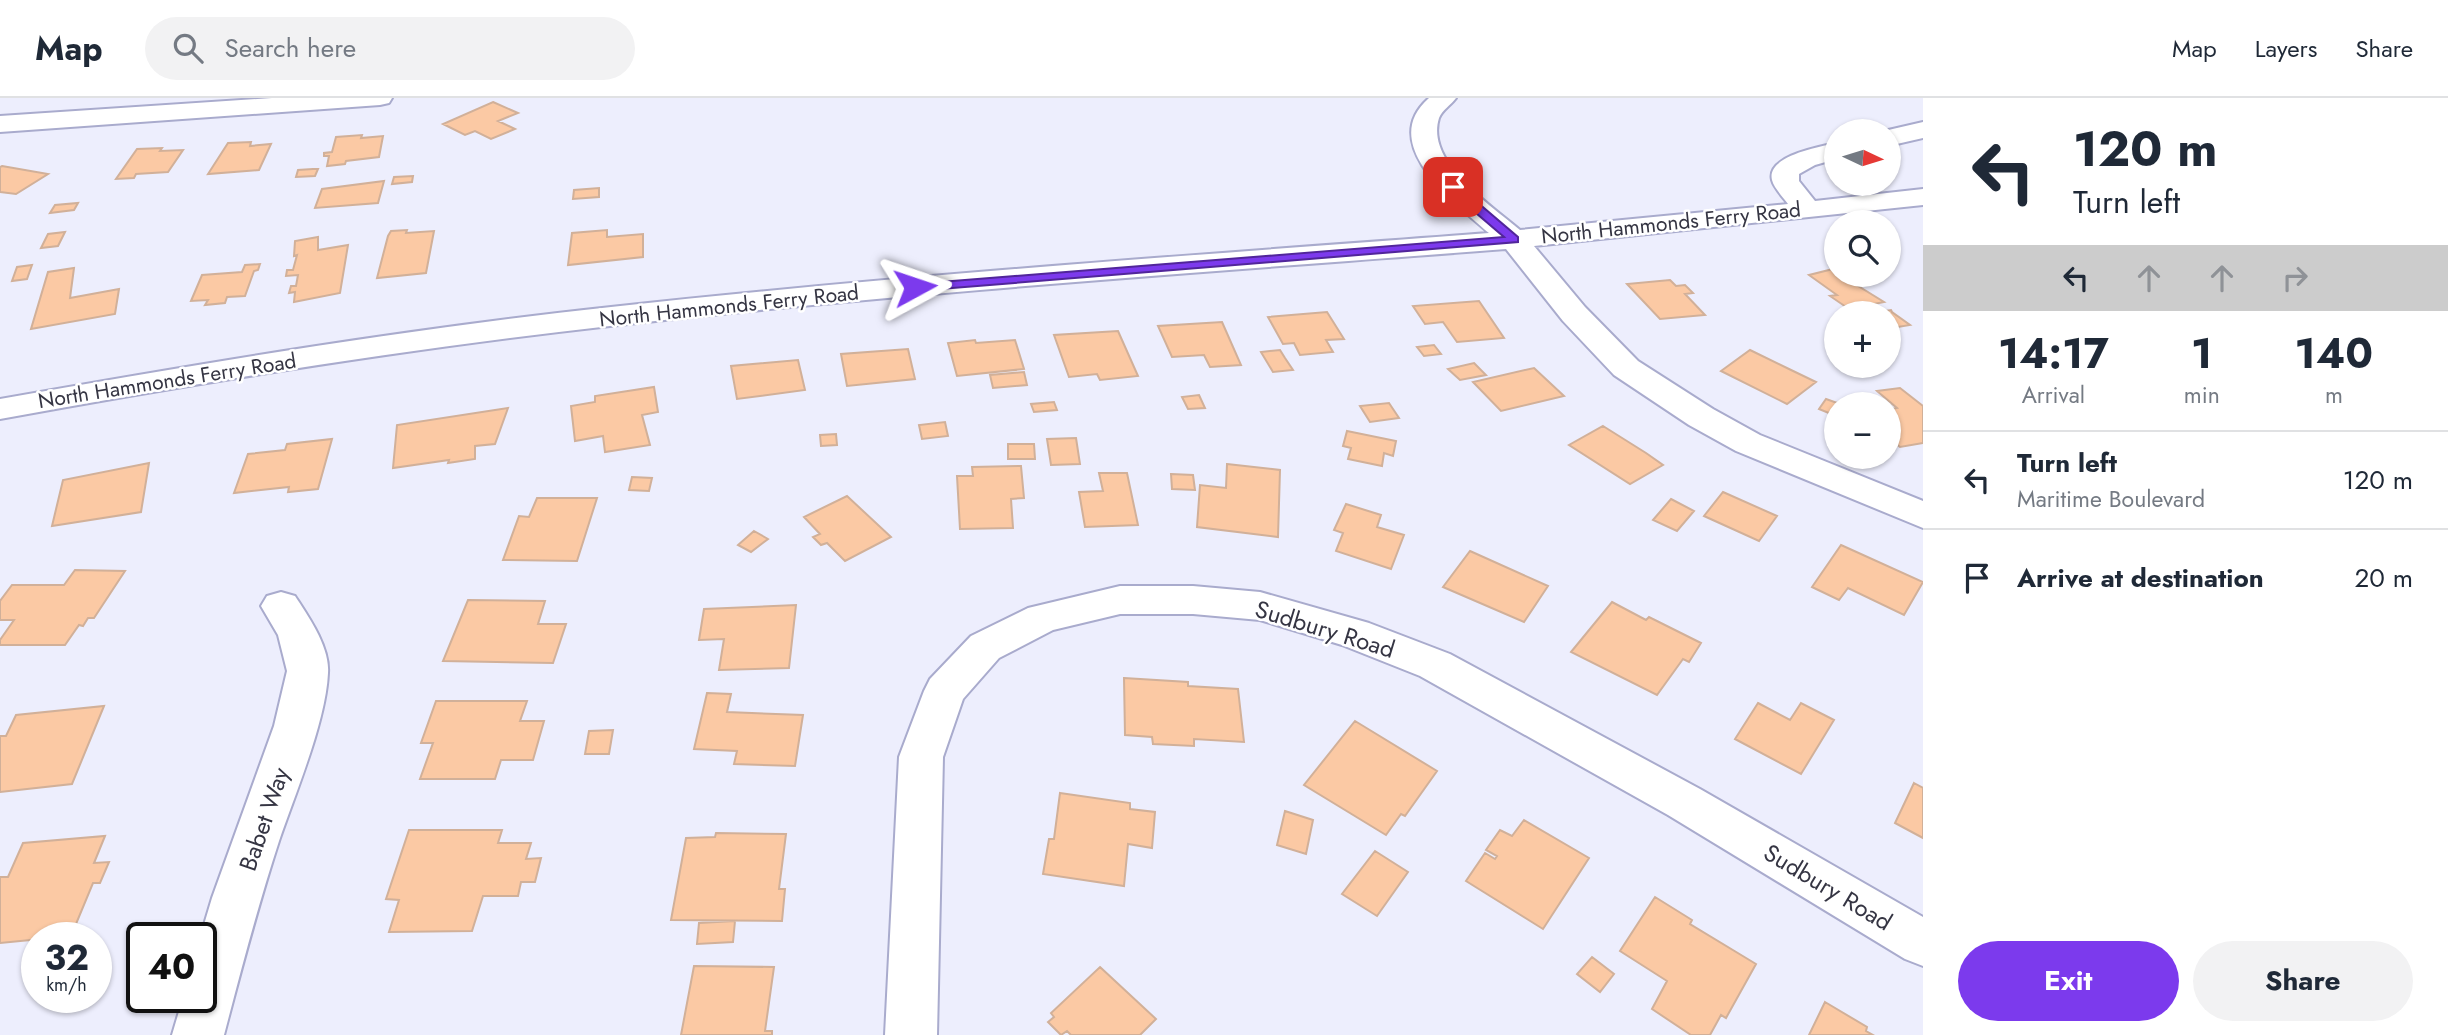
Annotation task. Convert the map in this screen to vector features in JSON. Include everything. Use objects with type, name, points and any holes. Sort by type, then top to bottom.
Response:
[{"type":"street","points":[[0,124],[36,98]]},
{"type":"street","points":[[0,124],[380,98]]},
{"type":"street","points":[[1444,98],[1429,112],[1423,133],[1429,155],[1453,187],[1514,240],[1574,314],[1626,368],[1701,417],[1748,443],[1923,515]]},
{"type":"street","points":[[1901,135],[1923,130]]},
{"type":"street","points":[[1807,209],[1786,182],[1785,171],[1806,159],[1824,154]]},
{"type":"street","name":"North Hammonds Ferry Road","points":[[0,409],[233,369],[547,325],[733,304],[1045,275],[1514,240],[1923,197]]},
{"type":"street","name":"Sudbury Road","points":[[911,1035],[921,757],[945,691],[985,647],[1042,618],[1120,600],[1193,600],[1260,606],[1355,635],[1435,665],[1684,802],[1923,943]]},
{"type":"street","name":"Babet Way","points":[[198,1035],[236,898],[296,726],[308,671],[298,633],[281,606]]},
{"type":"building","points":[[493,102],[518,113],[498,121],[515,129],[491,139],[475,131],[465,135],[443,124]]},
{"type":"building","points":[[362,135],[361,138],[383,136],[379,157],[327,166],[329,156],[324,156],[324,153],[332,152],[336,137]]},
{"type":"building","points":[[251,142],[250,146],[271,144],[259,170],[208,174],[228,143]]},
{"type":"building","points":[[162,148],[160,151],[183,150],[168,172],[136,174],[134,178],[116,179],[137,149]]},
{"type":"building","points":[[2,166],[48,174],[16,194],[0,192]]},
{"type":"building","points":[[318,169],[315,176],[296,177],[298,170]]},
{"type":"building","points":[[413,176],[412,182],[392,184],[394,177]]},
{"type":"building","points":[[384,181],[378,203],[315,208],[322,189]]},
{"type":"building","points":[[599,188],[599,197],[573,199],[574,190]]},
{"type":"building","points":[[78,203],[74,210],[50,213],[55,205]]},
{"type":"building","points":[[407,230],[406,233],[434,231],[426,273],[377,278],[391,231]]},
{"type":"building","points":[[607,230],[607,237],[643,234],[643,257],[568,265],[572,233]]},
{"type":"building","points":[[65,232],[58,246],[41,248],[48,234]]},
{"type":"building","points":[[318,237],[318,250],[348,245],[340,293],[294,302],[295,292],[289,293],[291,286],[296,286],[298,275],[286,276],[287,270],[293,270],[297,255],[294,256],[295,241]]},
{"type":"building","points":[[260,264],[258,270],[254,271],[245,296],[227,297],[225,303],[205,305],[208,300],[191,301],[202,275],[242,272],[245,265]]},
{"type":"building","points":[[32,265],[27,279],[12,281],[17,267]]},
{"type":"building","points":[[74,268],[70,298],[119,289],[115,314],[31,329],[48,272]]},
{"type":"building","points":[[1824,271],[1824,286],[1809,275]]},
{"type":"building","points":[[1670,280],[1676,286],[1685,285],[1693,293],[1685,294],[1705,315],[1660,319],[1627,284]]},
{"type":"building","points":[[1826,287],[1860,287],[1882,301],[1837,301],[1830,296],[1837,295]]},
{"type":"building","points":[[1479,301],[1504,338],[1457,342],[1443,322],[1425,324],[1413,306]]},
{"type":"building","points":[[1327,312],[1344,339],[1326,340],[1333,352],[1300,355],[1294,343],[1283,344],[1268,317]]},
{"type":"building","points":[[1901,318],[1910,325],[1901,326]]},
{"type":"building","points":[[1222,322],[1241,365],[1210,367],[1204,355],[1172,357],[1158,326]]},
{"type":"building","points":[[1118,331],[1138,376],[1100,380],[1097,374],[1069,377],[1054,335]]},
{"type":"building","points":[[975,340],[976,343],[1015,340],[1024,369],[957,376],[948,343]]},
{"type":"building","points":[[1434,345],[1441,354],[1424,356],[1417,347]]},
{"type":"building","points":[[908,349],[915,379],[847,386],[841,354]]},
{"type":"building","points":[[1280,350],[1293,370],[1273,372],[1261,352]]},
{"type":"building","points":[[1750,350],[1816,382],[1787,404],[1721,371]]},
{"type":"building","points":[[798,360],[805,390],[737,399],[731,366]]},
{"type":"building","points":[[1474,363],[1486,375],[1460,380],[1448,369]]},
{"type":"building","points":[[1534,368],[1564,396],[1501,411],[1473,382]]},
{"type":"building","points":[[1024,372],[1027,385],[993,388],[990,375]]},
{"type":"building","points":[[654,387],[658,412],[642,415],[650,445],[605,452],[603,436],[575,441],[571,406],[595,402],[595,396]]},
{"type":"building","points":[[1900,388],[1923,406],[1923,443],[1901,447],[1901,392],[1877,391]]},
{"type":"building","points":[[1199,395],[1205,408],[1188,409],[1182,397]]},
{"type":"building","points":[[1054,402],[1057,410],[1034,412],[1031,404]]},
{"type":"building","points":[[1389,403],[1399,418],[1370,422],[1360,406]]},
{"type":"building","points":[[508,408],[495,444],[475,446],[475,459],[393,468],[397,425]]},
{"type":"building","points":[[945,422],[948,436],[922,439],[919,425]]},
{"type":"building","points":[[1603,426],[1663,465],[1630,484],[1569,445]]},
{"type":"building","points":[[1347,431],[1396,441],[1393,456],[1384,453],[1382,466],[1348,459],[1351,448],[1343,446]]},
{"type":"building","points":[[836,434],[837,445],[821,446],[820,435]]},
{"type":"building","points":[[1076,438],[1080,464],[1051,465],[1047,439]]},
{"type":"building","points":[[332,439],[318,489],[288,492],[289,487],[234,493],[248,454],[285,450],[287,444]]},
{"type":"building","points":[[1008,444],[1034,444],[1035,459],[1008,459]]},
{"type":"building","points":[[149,463],[141,512],[52,526],[63,480]]},
{"type":"building","points":[[1227,464],[1280,470],[1278,537],[1197,527],[1200,485],[1226,488]]},
{"type":"building","points":[[1021,466],[1024,498],[1011,499],[1013,528],[960,529],[957,476],[973,476],[972,467]]},
{"type":"building","points":[[1099,473],[1127,473],[1138,525],[1085,527],[1079,492],[1103,491]]},
{"type":"building","points":[[1171,474],[1193,475],[1195,490],[1172,489]]},
{"type":"building","points":[[632,477],[652,478],[649,491],[629,490]]},
{"type":"building","points":[[1723,492],[1777,516],[1759,541],[1704,516]]},
{"type":"building","points":[[847,496],[891,537],[845,561],[827,543],[821,545],[813,537],[820,534],[804,517]]},
{"type":"building","points":[[537,498],[597,498],[577,561],[503,560],[519,516],[529,517]]},
{"type":"building","points":[[1671,499],[1694,511],[1677,531],[1653,520]]},
{"type":"building","points":[[1346,504],[1381,515],[1377,527],[1404,535],[1391,569],[1336,551],[1343,533],[1334,530]]},
{"type":"building","points":[[754,531],[768,539],[751,552],[738,545]]},
{"type":"building","points":[[1841,545],[1923,582],[1904,615],[1848,588],[1839,600],[1812,587]]},
{"type":"building","points":[[1470,551],[1548,586],[1524,622],[1443,587]]},
{"type":"building","points":[[75,570],[125,571],[94,618],[88,618],[83,626],[79,625],[65,645],[0,645],[0,640],[14,620],[0,620],[0,601],[12,585],[64,585]]},
{"type":"building","points":[[468,600],[545,601],[538,624],[566,624],[553,663],[443,661]]},
{"type":"building","points":[[1612,602],[1646,620],[1649,617],[1701,643],[1689,662],[1683,659],[1657,695],[1571,652]]},
{"type":"building","points":[[796,605],[789,668],[719,670],[724,639],[699,640],[704,609]]},
{"type":"building","points":[[1124,678],[1188,682],[1188,686],[1238,689],[1244,742],[1194,739],[1194,746],[1153,744],[1152,737],[1125,735]]},
{"type":"building","points":[[707,693],[731,694],[727,712],[803,715],[795,766],[734,764],[737,751],[694,749]]},
{"type":"building","points":[[436,701],[527,701],[520,721],[544,721],[533,760],[501,760],[495,779],[420,779],[433,743],[421,743]]},
{"type":"building","points":[[1758,703],[1790,720],[1801,703],[1834,720],[1801,774],[1735,739]]},
{"type":"building","points":[[104,706],[72,784],[0,792],[0,736],[6,736],[16,715]]},
{"type":"building","points":[[1355,721],[1437,771],[1405,816],[1401,814],[1386,835],[1304,785]]},
{"type":"building","points":[[613,730],[609,754],[585,754],[589,731]]},
{"type":"building","points":[[1914,783],[1923,788],[1923,838],[1895,823]]},
{"type":"building","points":[[1060,793],[1130,803],[1130,809],[1155,812],[1152,848],[1128,844],[1124,886],[1043,874],[1049,839],[1054,839]]},
{"type":"building","points":[[1285,811],[1313,820],[1306,854],[1277,845]]},
{"type":"building","points":[[1524,820],[1589,858],[1543,929],[1466,881],[1485,853],[1495,859],[1497,856],[1486,850],[1500,830],[1512,836]]},
{"type":"building","points":[[409,830],[502,830],[498,843],[531,843],[526,859],[541,858],[535,882],[521,882],[518,896],[483,896],[472,931],[389,932],[399,900],[386,899]]},
{"type":"building","points":[[716,833],[786,834],[779,889],[785,889],[782,921],[671,920],[686,838],[715,837]]},
{"type":"building","points":[[105,836],[94,863],[109,862],[100,883],[93,883],[77,922],[21,922],[21,941],[0,943],[0,877],[8,877],[23,843]]},
{"type":"building","points":[[1375,851],[1408,872],[1377,916],[1342,894]]},
{"type":"building","points":[[1655,897],[1692,920],[1690,924],[1756,964],[1726,1018],[1721,1015],[1710,1035],[1691,1035],[1652,1009],[1667,981],[1620,951]]},
{"type":"building","points":[[735,921],[733,942],[697,944],[699,923]]},
{"type":"building","points":[[1592,957],[1614,974],[1600,992],[1577,974]]},
{"type":"building","points":[[694,966],[774,967],[765,1031],[772,1031],[772,1035],[681,1035]]},
{"type":"building","points":[[1100,967],[1156,1019],[1140,1035],[1071,1035],[1067,1031],[1061,1035],[1048,1022],[1054,1017],[1051,1013]]},
{"type":"building","points":[[1825,1002],[1867,1027],[1866,1031],[1873,1035],[1809,1035]]},
{"type":"route","points":[[915,287],[1514,240],[1453,187]]}]
